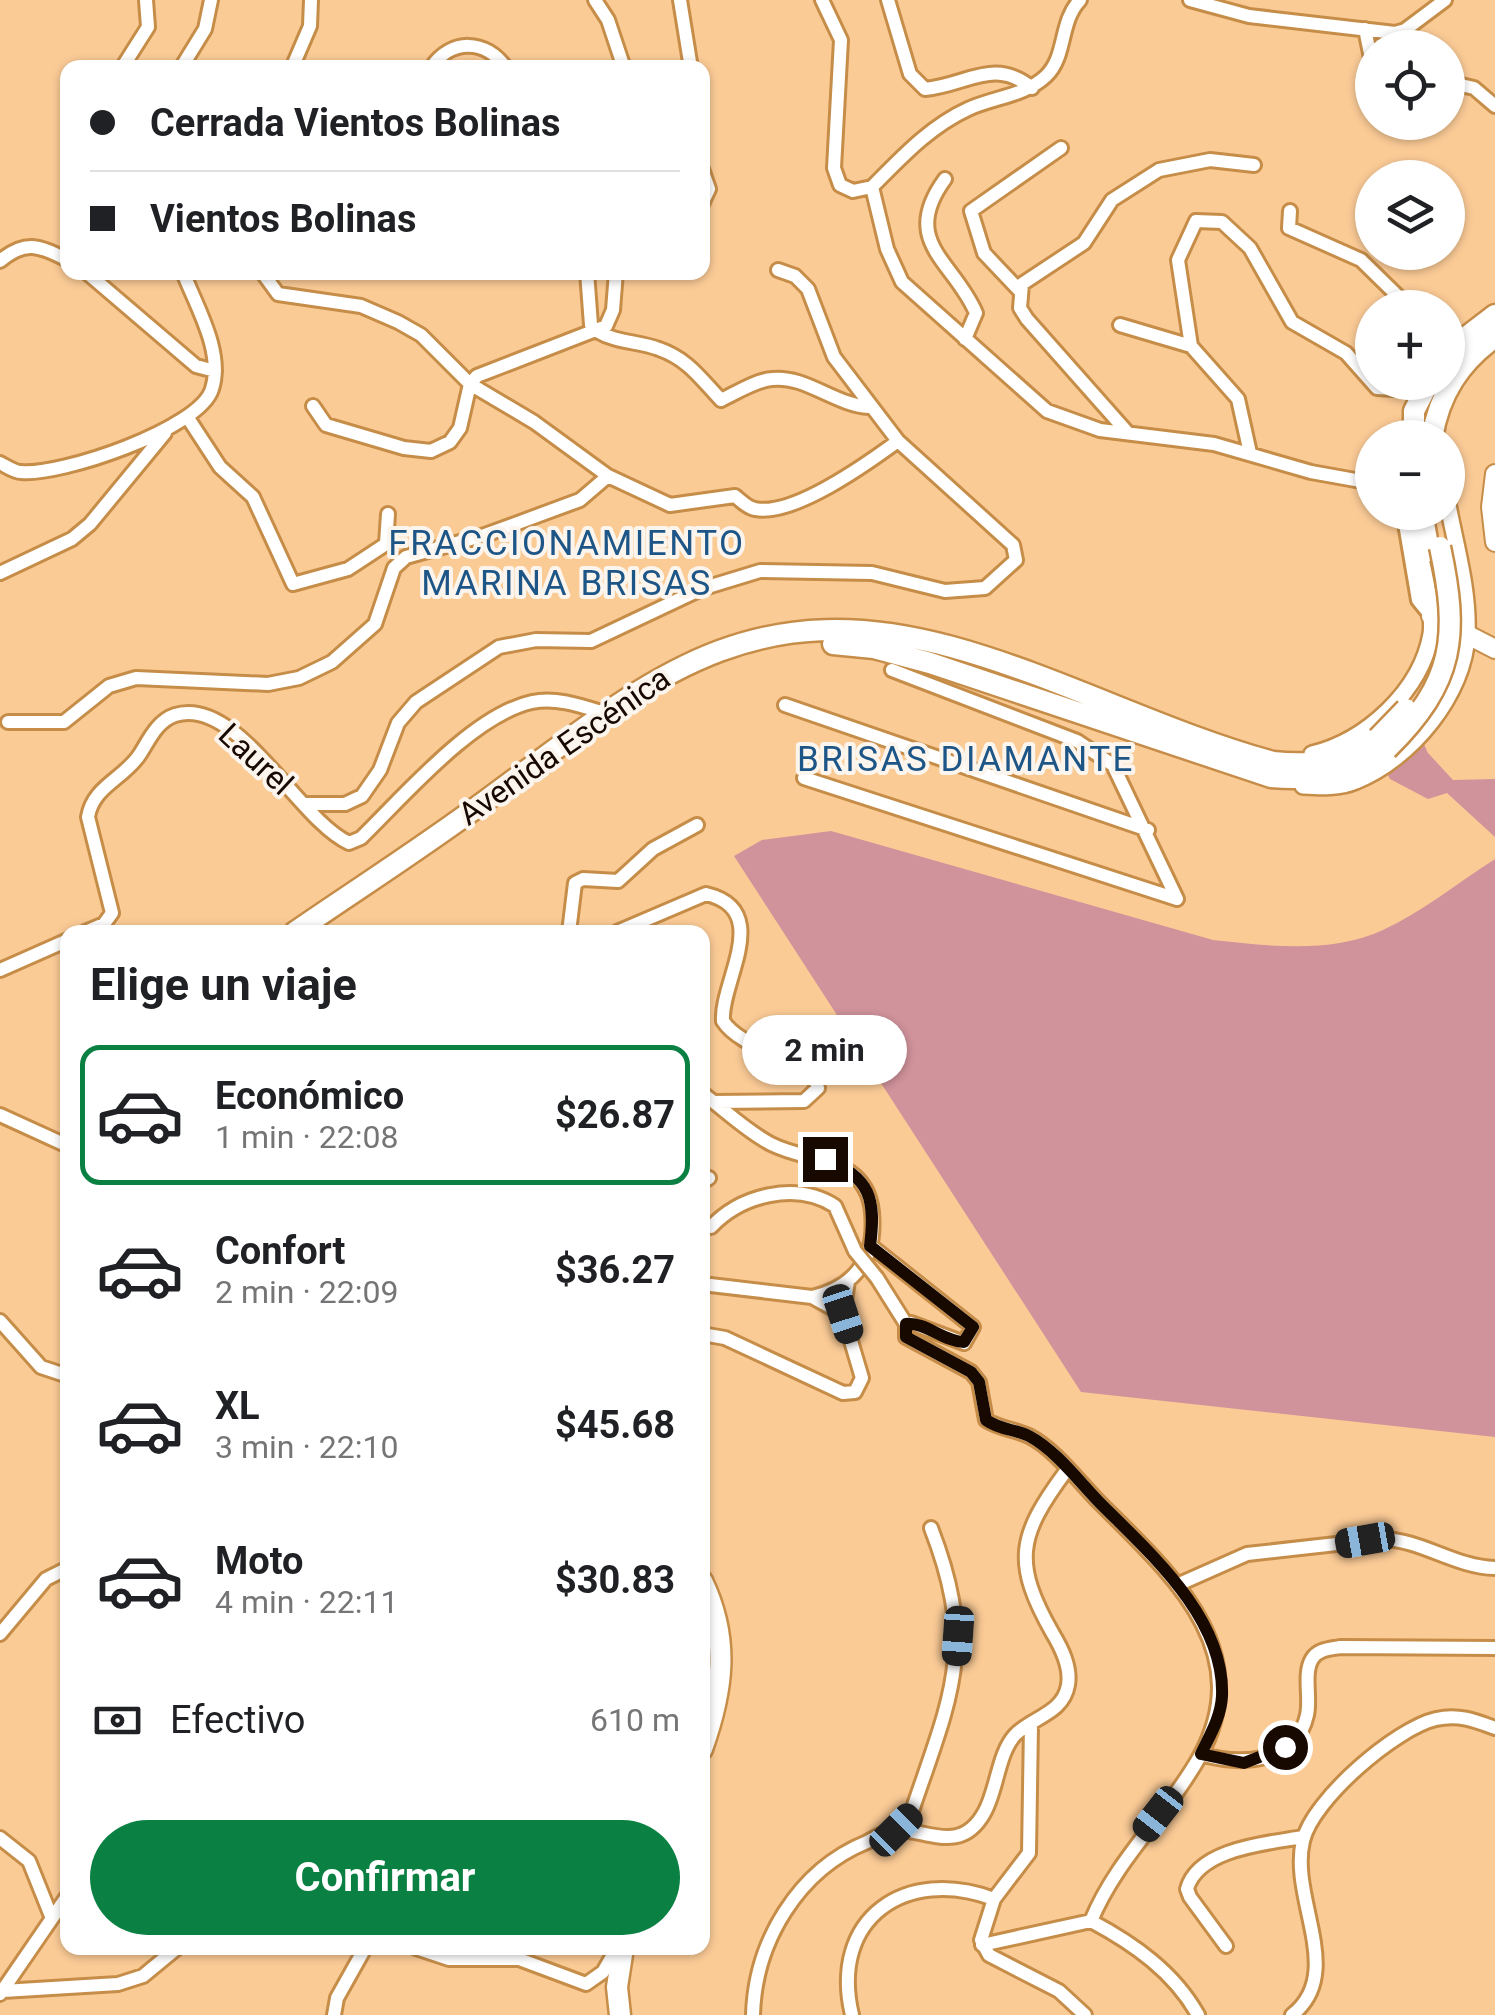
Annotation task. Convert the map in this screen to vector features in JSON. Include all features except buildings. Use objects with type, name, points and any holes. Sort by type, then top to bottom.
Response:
[{"type":"main road","points":[[1465,338],[1495,316]]},
{"type":"main road","points":[[1465,360],[1495,337]]},
{"type":"main road","points":[[1495,474],[1491,507],[1495,542]]},
{"type":"main road","points":[[776,637],[874,648],[1000,686],[1158,742],[1272,769],[1300,780],[1342,773],[1424,707],[1446,661],[1452,634],[1451,598],[1428,530]]},
{"type":"main road","points":[[1434,530],[1435,549]]},
{"type":"main road","points":[[1431,616],[1495,649]]},
{"type":"main road","name":"Avenida Escénica","points":[[306,925],[422,848],[601,712],[698,657],[805,631],[878,633],[952,647],[1272,769]]},
{"type":"main road","points":[[952,647],[1000,686],[1060,687]]},
{"type":"main road","points":[[710,1604],[722,1639],[723,1676],[710,1721]]},
{"type":"main road","points":[[619,1955],[620,2015]]},
{"type":"street","points":[[127,60],[148,27],[146,0]]},
{"type":"street","points":[[185,60],[205,29],[211,0]]},
{"type":"street","points":[[295,60],[310,26],[311,0]]},
{"type":"street","points":[[595,0],[608,20],[621,60]]},
{"type":"street","points":[[680,0],[690,60]]},
{"type":"street","points":[[822,0],[841,40],[834,168],[840,185],[853,191],[872,188],[924,136],[967,109],[1032,88],[1056,66],[1064,26],[1080,0]]},
{"type":"street","points":[[888,0],[910,74],[925,89],[997,72],[1014,73],[1032,88]]},
{"type":"street","points":[[1190,0],[1249,16],[1405,30],[1445,0]]},
{"type":"street","points":[[437,60],[466,45],[492,50],[500,60]]},
{"type":"street","points":[[1465,86],[1474,88],[1495,106]]},
{"type":"street","points":[[1061,148],[1002,181],[971,211],[972,227],[984,254],[1020,291],[1026,319],[1127,432]]},
{"type":"street","points":[[1020,291],[1035,272],[1084,243],[1112,200],[1144,178],[1178,164],[1210,160],[1254,165]]},
{"type":"street","points":[[945,180],[929,202],[929,236],[939,263],[976,313],[965,339]]},
{"type":"street","points":[[872,188],[887,249],[902,282],[1048,410],[1085,426],[1250,453],[1311,472],[1355,480]]},
{"type":"street","points":[[1290,211],[1289,228],[1361,260],[1392,290]]},
{"type":"street","points":[[1250,453],[1238,400],[1191,346],[1178,260],[1196,221],[1222,222],[1250,248],[1292,322],[1346,353],[1355,363]]},
{"type":"street","points":[[0,261],[16,247],[35,244],[60,256]]},
{"type":"street","points":[[303,804],[345,804],[362,796],[380,770],[398,723],[416,702],[448,676],[499,647],[536,640],[590,641],[701,589],[760,571],[872,573],[944,591],[985,588],[1010,569],[1016,560],[1012,545],[898,441],[834,357],[808,289],[795,276],[778,270]]},
{"type":"street","points":[[95,280],[196,366],[214,371]]},
{"type":"street","points":[[0,464],[19,473],[47,469],[167,431],[188,418],[208,398],[214,371],[213,350],[186,280]]},
{"type":"street","points":[[268,280],[278,294],[361,306],[398,322],[421,335],[470,384],[534,422],[608,476],[670,505],[735,496],[753,509],[769,508],[846,479],[898,441]]},
{"type":"street","points":[[588,280],[592,325],[598,331],[610,339],[658,348],[688,363],[721,400],[769,378],[788,380],[838,402],[870,407]]},
{"type":"street","points":[[313,406],[326,425],[404,448],[432,451],[450,442],[460,428],[470,384],[485,372],[606,326],[613,310],[615,280]]},
{"type":"street","points":[[1120,326],[1191,346]]},
{"type":"street","points":[[188,418],[220,466],[252,497],[293,584],[348,569],[386,544],[388,514]]},
{"type":"street","points":[[0,573],[72,539],[90,524],[167,431]]},
{"type":"street","points":[[8,722],[64,722],[109,686],[136,678],[268,684],[300,678],[332,662],[374,624],[394,568],[406,556],[485,535],[580,500],[608,476]]},
{"type":"street","points":[[1406,530],[1418,600],[1431,616]]},
{"type":"street","points":[[1272,769],[1328,750],[1392,708],[1427,647],[1431,616],[1414,530]]},
{"type":"street","points":[[1272,769],[1296,785],[1338,786],[1383,768],[1406,748],[1443,703],[1465,655],[1468,635],[1467,606],[1453,530]]},
{"type":"street","points":[[804,778],[1178,899],[1148,830],[1113,765],[1077,741],[892,670]]},
{"type":"street","points":[[992,707],[1000,686]]},
{"type":"street","name":"Laurel","points":[[102,925],[112,914],[88,817],[90,805],[97,792],[123,777],[151,735],[175,715],[203,715],[228,728],[340,839],[355,842],[494,718],[518,706],[550,700],[601,712]]},
{"type":"street","points":[[785,705],[1148,830]]},
{"type":"street","points":[[570,925],[576,883],[583,879],[618,881],[653,848],[697,825]]},
{"type":"street","points":[[633,925],[706,894],[716,897],[737,920],[742,941],[723,1021],[740,1040],[808,1073],[818,1088],[804,1101],[710,1097]]},
{"type":"street","points":[[0,970],[60,944]]},
{"type":"street","points":[[710,1098],[768,1142],[825,1159],[860,1178],[871,1204],[870,1246],[848,1281],[843,1314],[862,1378],[855,1392],[849,1394],[725,1338],[710,1335]]},
{"type":"street","points":[[0,1115],[60,1142]]},
{"type":"street","points":[[711,1226],[736,1206],[756,1198],[807,1195],[834,1206],[855,1251],[906,1324],[906,1337],[971,1372],[979,1382],[986,1420],[1030,1436],[1066,1471],[1177,1584],[1206,1634],[1222,1681],[1219,1714],[1201,1754],[1106,1882],[1091,1921]]},
{"type":"street","points":[[870,1246],[969,1322],[973,1332],[964,1342],[956,1342],[918,1323],[906,1324]]},
{"type":"street","points":[[812,1297],[848,1281]]},
{"type":"street","points":[[710,1285],[812,1297],[843,1314]]},
{"type":"street","points":[[0,1320],[40,1367],[60,1373]]},
{"type":"street","points":[[896,1830],[928,1838],[954,1836],[977,1822],[996,1786],[1011,1739],[1058,1706],[1068,1671],[1025,1574],[1024,1546],[1035,1513],[1066,1471]]},
{"type":"street","points":[[753,2015],[758,1967],[777,1922],[822,1866],[896,1830],[911,1814],[956,1674],[956,1605],[931,1528]]},
{"type":"street","points":[[1177,1584],[1247,1554],[1381,1539],[1395,1539],[1458,1564],[1495,1568]]},
{"type":"street","points":[[0,1634],[46,1579],[60,1572]]},
{"type":"street","points":[[1201,1754],[1244,1763],[1285,1747],[1304,1726],[1309,1668],[1313,1656],[1322,1650],[1495,1648]]},
{"type":"street","points":[[1292,2015],[1308,2002],[1315,1984],[1313,1942],[1300,1873],[1303,1837],[1318,1812],[1348,1780],[1418,1724],[1467,1717],[1495,1728]]},
{"type":"street","points":[[982,1945],[982,1927],[994,1899],[1030,1852],[1031,1724]]},
{"type":"street","points":[[1226,1946],[1190,1897],[1187,1889],[1192,1877],[1222,1856],[1247,1846],[1303,1837]]},
{"type":"street","points":[[0,1838],[28,1861],[51,1916]]},
{"type":"street","points":[[852,2015],[847,1977],[851,1952],[862,1927],[885,1904],[905,1894],[940,1887],[994,1899]]},
{"type":"street","points":[[2,1993],[60,1905]]},
{"type":"street","points":[[982,1945],[1091,1921],[1117,1935],[1174,1979],[1198,2015]]},
{"type":"street","points":[[982,1945],[1008,1966],[1059,1991],[1085,2015]]},
{"type":"street","points":[[2,1993],[118,1984],[143,1976],[168,1955]]},
{"type":"street","points":[[334,2015],[337,1998],[361,1955]]},
{"type":"street","points":[[436,1955],[448,1959],[518,1959],[586,1984],[603,1972],[615,1955]]},
{"type":"shaded area","points":[[1416,727],[1428,753],[1453,780],[1495,779],[1495,837],[1447,793],[1428,799],[1390,779],[1381,761]]},
{"type":"shaded area","points":[[831,831],[1213,940],[1277,946],[1343,943],[1363,938],[1398,923],[1495,859],[1495,1437],[1081,1392],[734,856],[762,840]]},
{"type":"district","name":"FRACCIONAMIENTO MARINA BRISAS","points":[[567,563]]},
{"type":"district","name":"BRISAS DIAMANTE","points":[[966,759]]},
{"type":"route","points":[[825,1159],[848,1168],[865,1187],[873,1224],[870,1246],[973,1327],[970,1339],[964,1342],[940,1337],[918,1323],[906,1324],[906,1337],[971,1372],[979,1382],[986,1420],[998,1428],[1030,1436],[1046,1450],[1138,1540],[1187,1598],[1214,1652],[1222,1681],[1219,1714],[1201,1754],[1244,1763],[1285,1747]]}]
